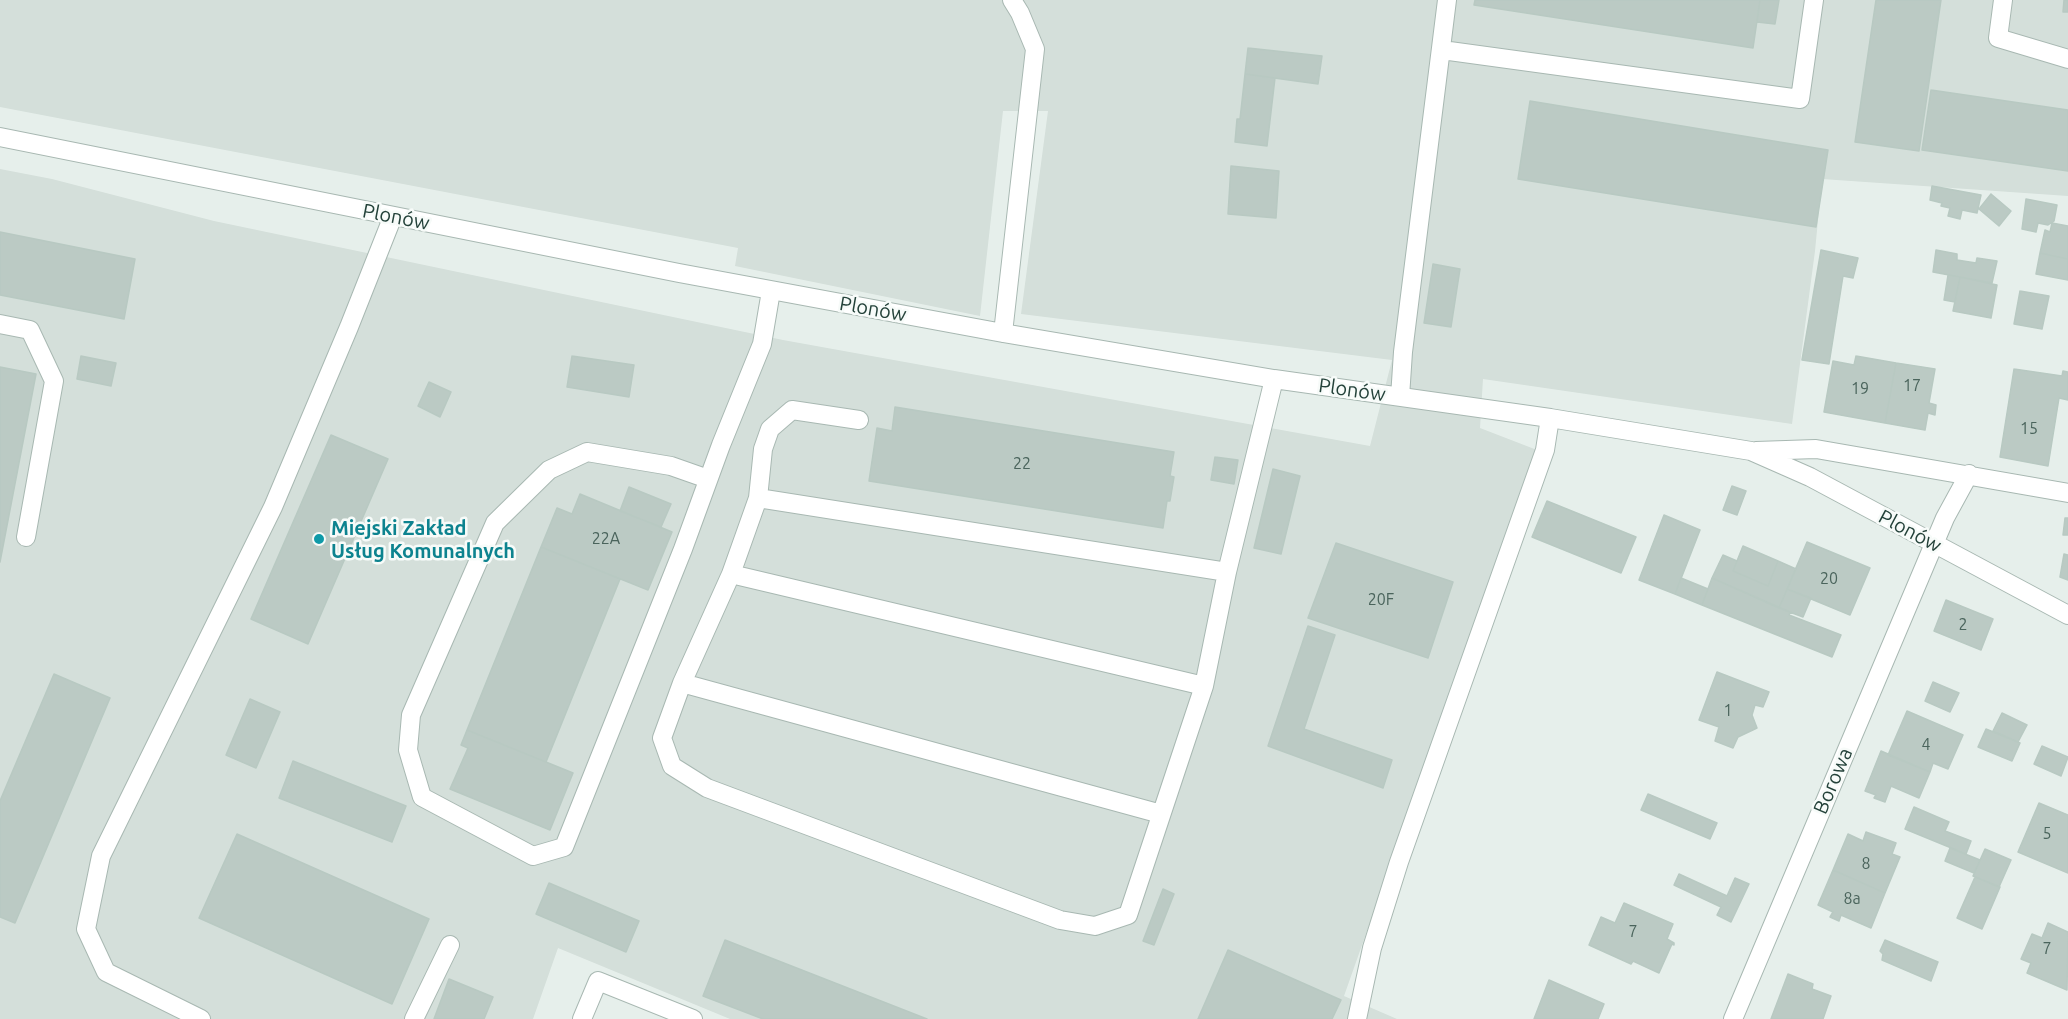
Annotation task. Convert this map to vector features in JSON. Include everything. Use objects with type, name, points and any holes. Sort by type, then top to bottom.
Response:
[{"type":"street","points":[[1003,333],[1035,49],[1012,0]]},
{"type":"street","points":[[1400,397],[1403,352],[1447,0]]},
{"type":"street","points":[[1442,50],[1800,99],[1814,0]]},
{"type":"street","points":[[2003,0],[1998,38],[2068,58]]},
{"type":"street","name":"Plonów","points":[[0,137],[771,291],[1003,333],[1274,379],[1550,418],[1751,451],[1816,449],[2068,493]]},
{"type":"street","points":[[201,1019],[106,972],[86,929],[101,856],[273,507],[393,216]]},
{"type":"street","points":[[708,479],[671,466],[587,452],[549,470],[495,523],[411,715],[408,750],[422,797],[533,856],[564,846],[762,344],[771,291]]},
{"type":"street","points":[[0,324],[30,330],[54,381],[26,537]]},
{"type":"street","points":[[859,420],[792,410],[770,429],[763,449],[758,498],[731,574],[682,682],[662,738],[672,766],[707,788],[1060,920],[1095,926],[1128,915],[1204,686],[1227,572],[1274,379]]},
{"type":"street","points":[[1357,1019],[1372,948],[1399,862],[1545,450],[1550,418]]},
{"type":"street","name":"Plonów","points":[[1751,451],[1810,477],[2068,615]]},
{"type":"street","name":"Borowa","points":[[1732,1019],[1945,518],[1969,474]]},
{"type":"street","points":[[758,498],[1227,572]]},
{"type":"street","points":[[731,574],[1204,686]]},
{"type":"street","points":[[682,682],[1161,814]]},
{"type":"street","points":[[414,1019],[450,945]]},
{"type":"street","points":[[582,1019],[598,981],[693,1019]]},
{"type":"shaded area","points":[[0,0],[2068,0],[2068,196],[1822,179],[1815,251],[1792,424],[1483,379],[1480,428],[1537,450],[1344,996],[1397,1019],[730,1019],[558,948],[533,1019],[0,1019],[0,169],[52,179],[214,221],[783,340],[1370,446],[1392,360],[1021,314],[1048,111],[1003,111],[980,316],[735,266],[738,248],[0,107]]},
{"type":"building","points":[[1475,0],[1760,0],[1753,48],[1474,5]]},
{"type":"building","points":[[1760,0],[1779,0],[1775,24],[1757,22]]},
{"type":"building","points":[[1876,0],[1941,0],[1919,151],[1855,142]]},
{"type":"building","points":[[2064,0],[2068,0],[2068,12],[2063,12]]},
{"type":"building","points":[[1248,48],[1322,56],[1318,84],[1245,74]]},
{"type":"building","points":[[1245,74],[1275,78],[1267,146],[1235,142]]},
{"type":"building","points":[[1931,90],[2068,110],[2068,171],[1922,150]]},
{"type":"building","points":[[1530,101],[1828,150],[1816,227],[1518,179]]},
{"type":"building","points":[[1231,166],[1279,171],[1276,218],[1228,214]]},
{"type":"building","points":[[1932,186],[1981,195],[1977,213],[1962,210],[1960,219],[1948,216],[1950,208],[1930,200]]},
{"type":"building","points":[[1991,194],[2011,211],[1999,226],[1979,209]]},
{"type":"building","points":[[2026,199],[2057,205],[2054,221],[2048,225],[2038,223],[2036,232],[2022,229]]},
{"type":"building","points":[[2052,223],[2068,226],[2068,259],[2040,253],[2045,230],[2050,232]]},
{"type":"building","points":[[0,232],[135,259],[124,319],[0,295]]},
{"type":"building","points":[[1821,250],[1858,258],[1853,278],[1843,276],[1829,364],[1802,360]]},
{"type":"building","points":[[1936,250],[1957,254],[1957,260],[1976,263],[1977,258],[1997,261],[1992,283],[1933,272]]},
{"type":"building","points":[[2040,253],[2068,259],[2068,280],[2036,274]]},
{"type":"building","points":[[1433,264],[1460,269],[1451,327],[1424,323]]},
{"type":"building","points":[[1948,275],[1960,277],[1955,302],[1944,300]]},
{"type":"building","points":[[1960,277],[1997,285],[1991,318],[1953,311]]},
{"type":"building","points":[[2020,291],[2049,296],[2042,329],[2014,324]]},
{"type":"building","points":[[81,356],[116,363],[111,386],[77,379]]},
{"type":"building","points":[[572,356],[634,365],[629,397],[567,387]]},
{"type":"building","points":[[1856,356],[1896,363],[1885,423],[1824,412],[1833,361],[1854,365]]},
{"type":"building","points":[[1896,363],[1935,369],[1929,403],[1936,405],[1935,415],[1928,413],[1925,430],[1885,423]]},
{"type":"building","points":[[0,367],[36,374],[0,562]]},
{"type":"building","points":[[2014,369],[2062,376],[2063,371],[2068,372],[2068,400],[2059,398],[2048,466],[2000,457]]},
{"type":"building","points":[[429,382],[451,392],[440,417],[418,406]]},
{"type":"building","points":[[895,407],[1174,452],[1170,476],[1174,477],[1163,528],[869,481],[877,428],[892,431]]},
{"type":"building","name":"Miejski Zakład Usług Komunalnych","points":[[331,435],[388,459],[308,644],[251,619]]},
{"type":"building","points":[[1215,457],[1238,460],[1234,484],[1211,480]]},
{"type":"building","points":[[1273,469],[1300,476],[1281,554],[1254,548]]},
{"type":"building","points":[[1732,486],[1746,491],[1737,515],[1723,510]]},
{"type":"building","points":[[629,487],[671,504],[661,527],[620,511]]},
{"type":"building","points":[[580,494],[672,532],[648,590],[541,547],[557,508],[572,514]]},
{"type":"building","points":[[1547,501],[1636,537],[1621,573],[1532,537]]},
{"type":"building","points":[[1664,515],[1700,530],[1675,594],[1639,580]]},
{"type":"building","points":[[2065,518],[2068,518],[2068,535],[2063,535]]},
{"type":"building","points":[[1807,542],[1870,568],[1850,615],[1787,589]]},
{"type":"building","points":[[1336,543],[1453,582],[1428,658],[1308,618]]},
{"type":"building","points":[[1743,546],[1778,561],[1768,586],[1733,571]]},
{"type":"building","points":[[541,547],[620,579],[546,762],[467,730]]},
{"type":"building","points":[[2064,554],[2068,555],[2068,580],[2060,577]]},
{"type":"building","points":[[1723,555],[1737,561],[1733,571],[1768,586],[1778,561],[1796,569],[1779,608],[1712,578]]},
{"type":"building","points":[[1681,578],[1708,589],[1702,605],[1675,594]]},
{"type":"building","points":[[1712,578],[1790,612],[1789,615],[1841,635],[1832,657],[1702,605]]},
{"type":"building","points":[[1787,589],[1811,598],[1803,617],[1779,608]]},
{"type":"building","points":[[1946,600],[1993,619],[1981,650],[1934,631]]},
{"type":"building","points":[[1308,626],[1335,635],[1304,729],[1392,760],[1383,788],[1268,746]]},
{"type":"building","points":[[1717,672],[1769,692],[1763,707],[1755,705],[1752,715],[1757,728],[1738,737],[1733,748],[1715,741],[1719,727],[1699,720]]},
{"type":"building","points":[[54,674],[110,698],[15,923],[0,917],[0,801]]},
{"type":"building","points":[[1933,682],[1959,693],[1950,712],[1925,701]]},
{"type":"building","points":[[250,699],[280,712],[256,768],[226,755]]},
{"type":"building","points":[[1907,711],[1963,735],[1948,769],[1933,763],[1930,772],[1888,755]]},
{"type":"building","points":[[2002,713],[2027,725],[2018,742],[1993,731]]},
{"type":"building","points":[[1986,729],[2020,743],[2012,761],[1978,747]]},
{"type":"building","points":[[467,730],[573,773],[550,830],[450,789],[468,748],[461,745]]},
{"type":"building","points":[[2042,746],[2068,757],[2061,776],[2034,764]]},
{"type":"building","points":[[1881,751],[1930,772],[1919,798],[1891,786],[1885,802],[1865,791]]},
{"type":"building","points":[[293,761],[406,806],[392,842],[279,798]]},
{"type":"building","points":[[1648,794],[1717,823],[1710,839],[1641,810]]},
{"type":"building","points":[[2039,803],[2068,815],[2068,873],[2018,852]]},
{"type":"building","points":[[1914,807],[1949,822],[1945,831],[1971,841],[1966,854],[1905,829]]},
{"type":"building","points":[[1866,832],[1896,843],[1892,854],[1900,857],[1885,893],[1833,870],[1848,834],[1863,841]]},
{"type":"building","points":[[237,834],[429,919],[392,1004],[199,918]]},
{"type":"building","points":[[1950,848],[1980,860],[1974,873],[1945,861]]},
{"type":"building","points":[[1985,849],[2011,860],[1999,887],[1973,876]]},
{"type":"building","points":[[1833,870],[1885,893],[1871,928],[1841,915],[1839,921],[1830,917],[1833,912],[1818,905]]},
{"type":"building","points":[[1679,874],[1727,896],[1735,878],[1749,884],[1731,922],[1717,915],[1721,907],[1674,885]]},
{"type":"building","points":[[1975,877],[2000,887],[1982,929],[1957,918]]},
{"type":"building","points":[[549,883],[639,921],[626,952],[536,914]]},
{"type":"building","points":[[1163,889],[1174,894],[1154,945],[1143,941]]},
{"type":"building","points":[[1624,903],[1673,924],[1667,939],[1674,945],[1672,944],[1659,973],[1633,961],[1631,964],[1589,945],[1601,917],[1615,923]]},
{"type":"building","points":[[2048,923],[2068,932],[2067,990],[2027,973],[2031,963],[2021,959],[2032,934],[2042,938]]},
{"type":"building","points":[[725,940],[927,1019],[763,1019],[703,996]]},
{"type":"building","points":[[1885,940],[1938,962],[1931,981],[1882,960],[1883,954],[1880,951]]},
{"type":"building","points":[[1228,950],[1341,1000],[1332,1019],[1198,1019]]},
{"type":"building","points":[[1788,974],[1813,984],[1812,989],[1831,996],[1823,1019],[1771,1019]]},
{"type":"building","points":[[449,979],[493,997],[484,1019],[434,1019]]},
{"type":"building","points":[[1549,980],[1604,1004],[1598,1019],[1534,1019]]},
{"type":"place","name":"Miejski Zakład Usług Komunalnych","points":[[319,539]]}]
